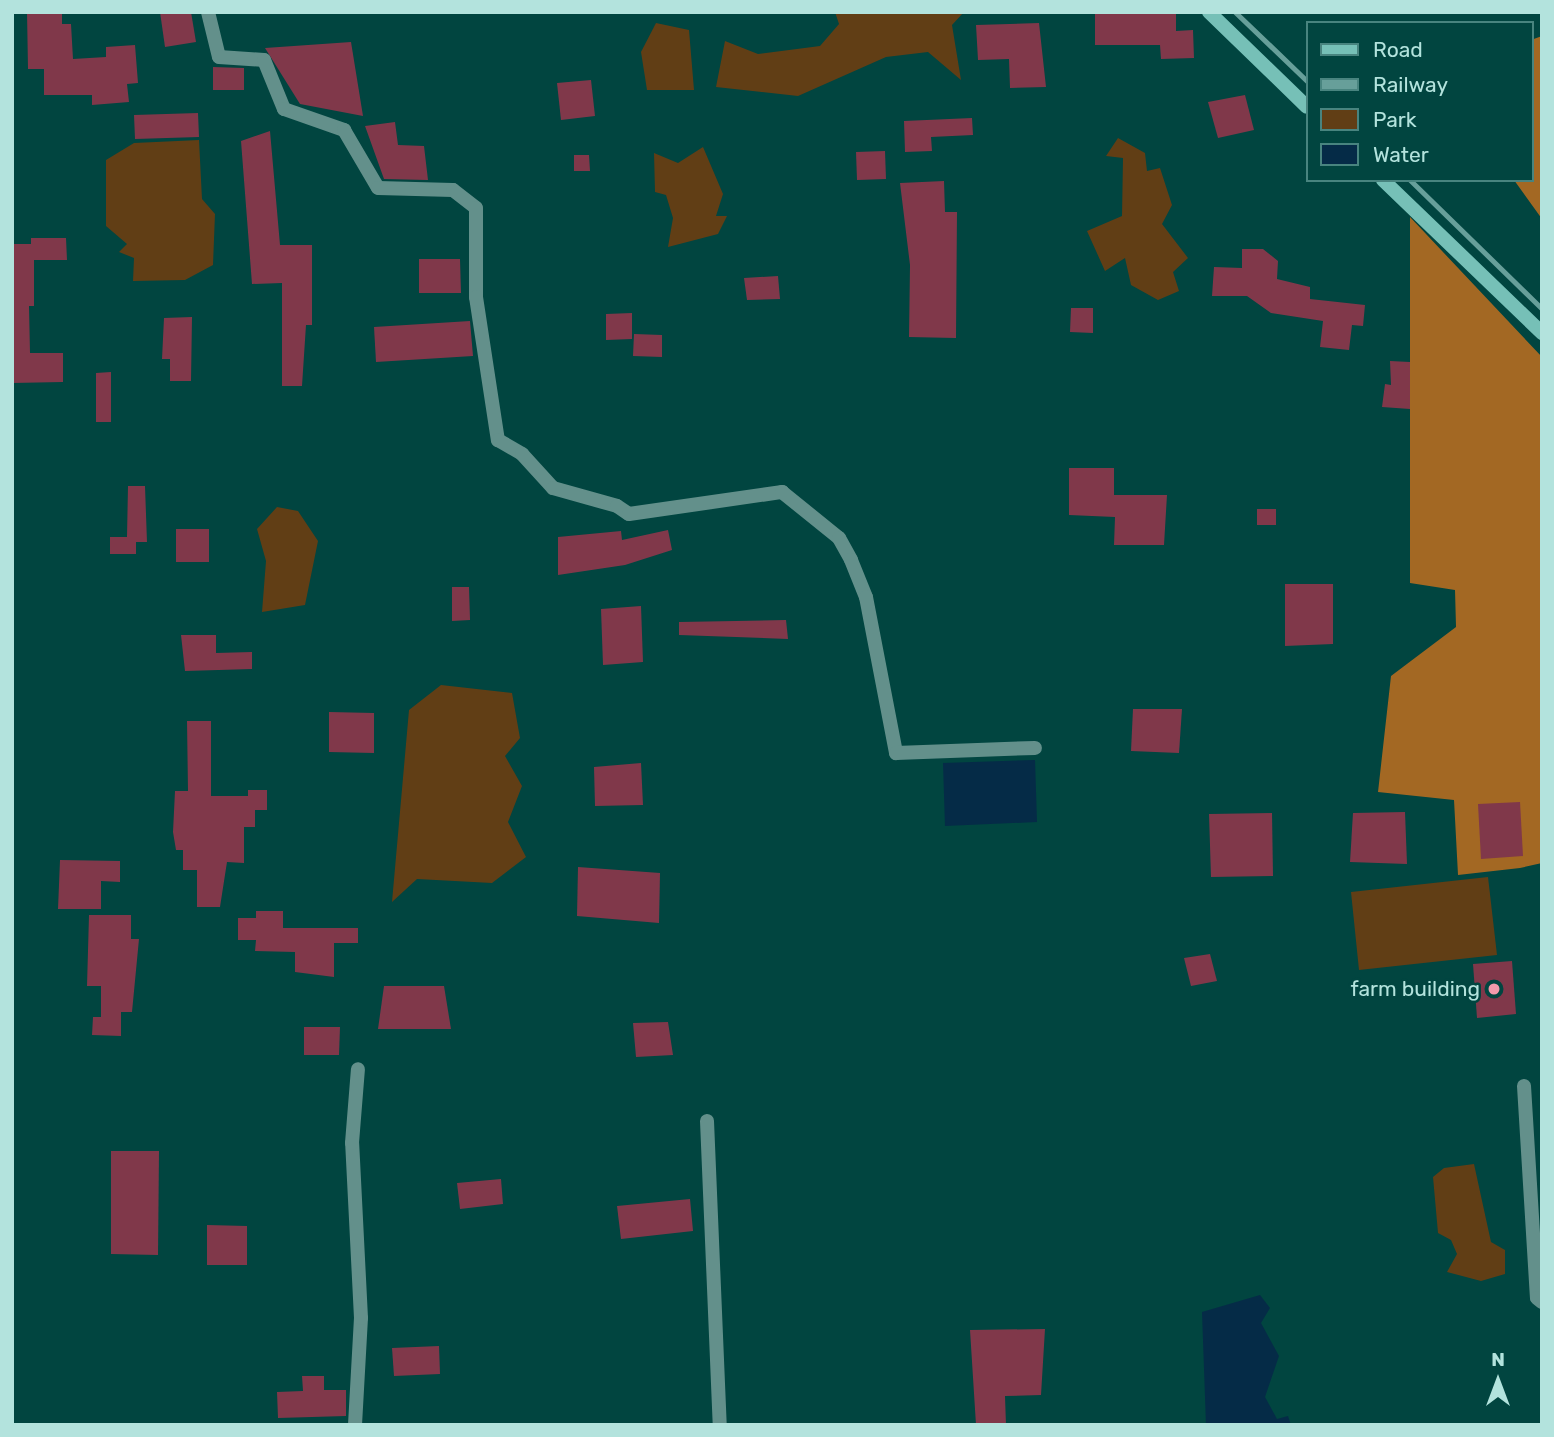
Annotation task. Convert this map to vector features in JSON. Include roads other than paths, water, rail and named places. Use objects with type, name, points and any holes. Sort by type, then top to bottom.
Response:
[{"type":"main road","points":[[1209,12],[1306,106]]},
{"type":"main road","points":[[1385,182],[1542,333]]},
{"type":"street","points":[[208,12],[219,57],[264,60],[284,108],[344,130],[378,188],[453,190],[476,208],[476,297],[498,440],[522,454],[553,488],[629,514],[782,492],[839,538],[851,560],[866,597],[896,752],[1035,748]]},
{"type":"street","points":[[355,1425],[361,1318],[352,1143],[358,1069]]},
{"type":"street","points":[[1524,1086],[1537,1298],[1542,1302]]},
{"type":"street","points":[[707,1121],[720,1425]]},
{"type":"water","points":[[1035,760],[1037,822],[945,826],[943,763]]},
{"type":"water","points":[[1260,1295],[1270,1308],[1261,1323],[1279,1356],[1265,1397],[1277,1419],[1288,1416],[1291,1425],[1206,1425],[1202,1312]]},
{"type":"railway","points":[[1235,12],[1306,80]]},
{"type":"railway","points":[[1412,182],[1542,309]]},
{"type":"place","name":"farm building","points":[[1494,989]]}]
